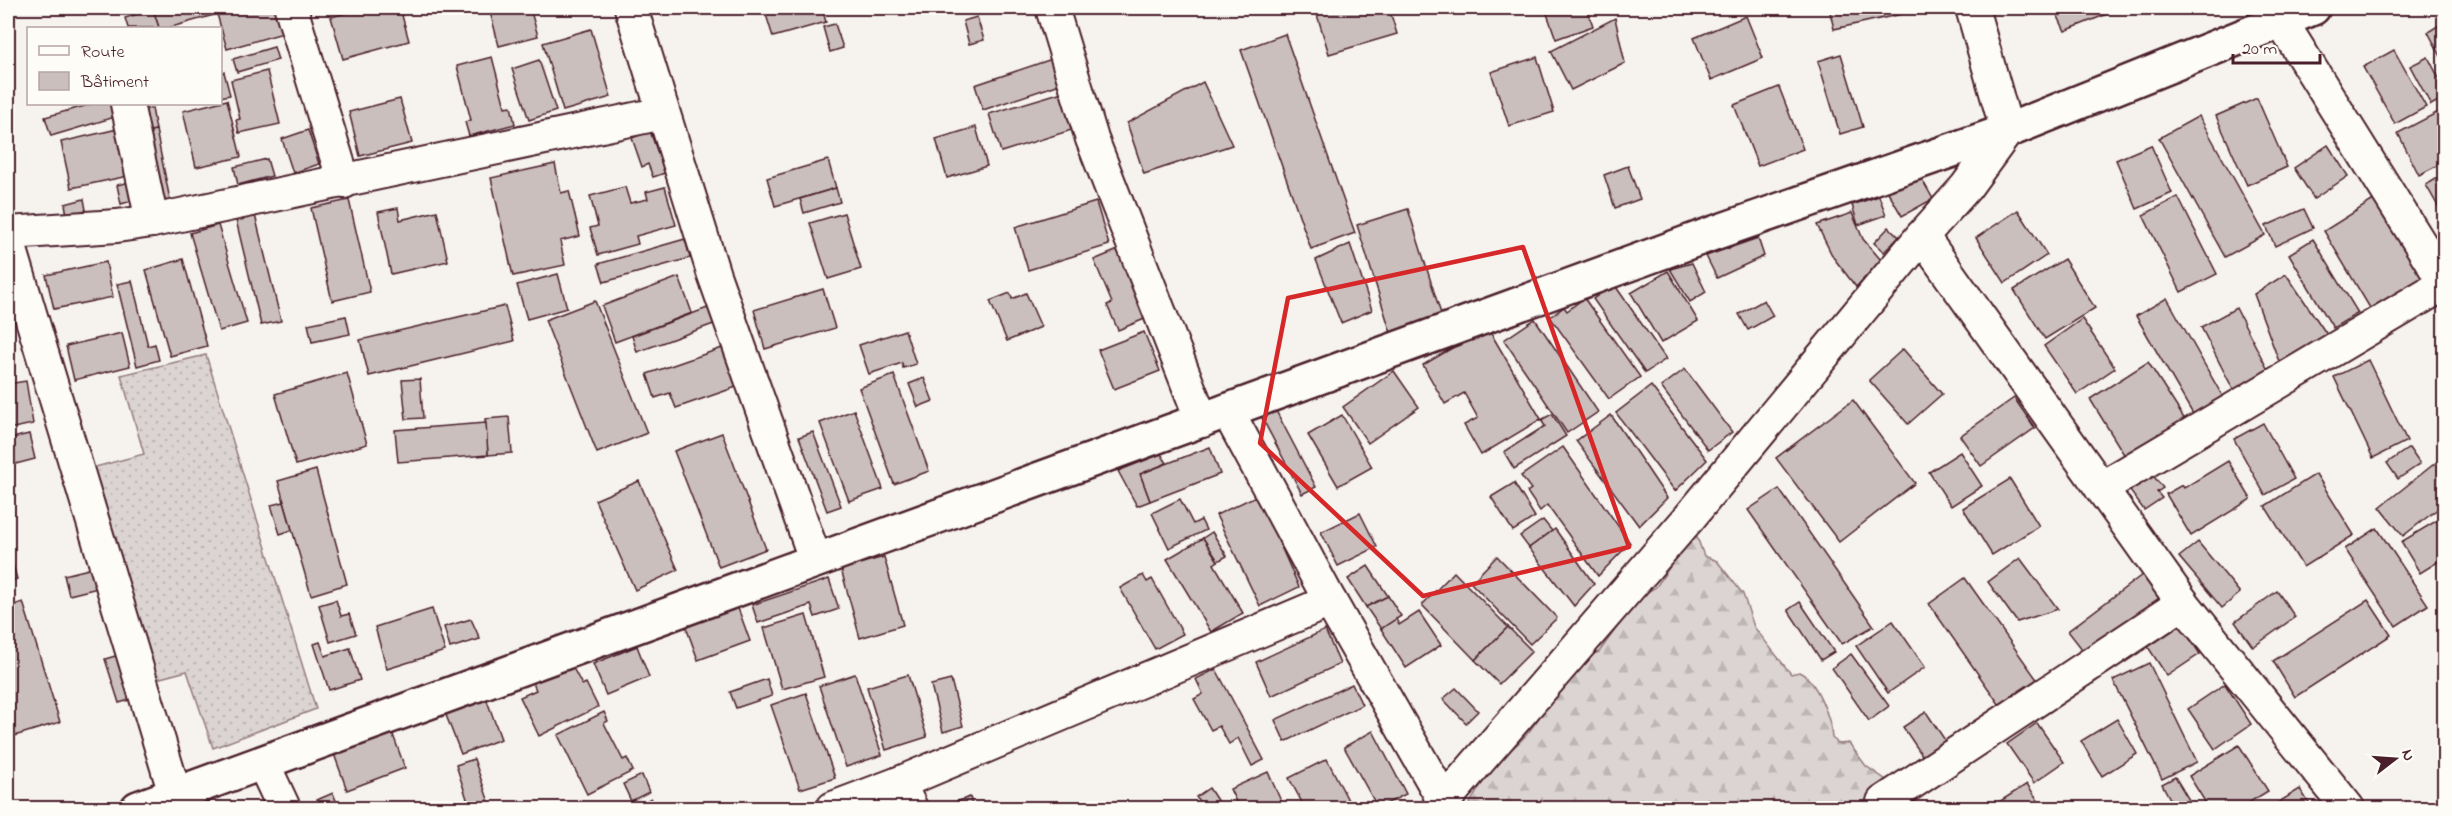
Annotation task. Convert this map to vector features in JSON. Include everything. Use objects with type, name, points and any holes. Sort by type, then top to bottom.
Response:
[{"type":"street","points":[[291,8],[344,182]]},
{"type":"street","points":[[631,8],[714,275],[815,559]]},
{"type":"street","points":[[1052,8],[1092,139],[1215,415],[1330,601],[1441,805],[1689,518],[1922,236],[1966,188],[2007,131]]},
{"type":"street","points":[[1971,8],[2007,131]]},
{"type":"street","points":[[138,808],[815,559],[1714,233],[2007,131],[2313,8]]},
{"type":"street","points":[[2101,488],[2445,283],[2281,21]]},
{"type":"street","points":[[127,105],[152,221]]},
{"type":"street","points":[[8,232],[117,226],[152,221],[663,113]]},
{"type":"street","points":[[1922,236],[2183,603],[2348,808]]},
{"type":"street","points":[[8,240],[175,794]]},
{"type":"street","points":[[833,808],[905,796],[1330,601]]},
{"type":"street","points":[[1882,802],[2183,603]]},
{"type":"street","points":[[263,763],[284,808]]},
{"type":"highlighted area","points":[[1523,247],[1629,547],[1423,596],[1260,443],[1288,298]]},
{"type":"green space","points":[[206,355],[316,709],[213,748],[187,671],[149,681],[84,470],[144,454],[121,375]]},
{"type":"green space","points":[[1678,535],[1697,537],[1704,556],[1717,561],[1743,594],[1754,627],[1791,674],[1799,672],[1806,676],[1817,691],[1826,711],[1832,738],[1839,744],[1849,743],[1866,766],[1889,782],[1891,808],[1467,808],[1484,780],[1491,761],[1517,745],[1538,720],[1554,692],[1566,663],[1599,652],[1639,597],[1656,587],[1669,568],[1668,547]]},
{"type":"building","points":[[212,8],[214,15],[172,27],[159,27],[153,9]]},
{"type":"building","points":[[242,8],[283,8],[290,31],[227,49],[217,14]]},
{"type":"building","points":[[365,8],[400,8],[409,41],[343,59],[331,17]]},
{"type":"building","points":[[489,8],[530,8],[538,36],[499,46]]},
{"type":"building","points":[[764,8],[822,8],[826,22],[773,37]]},
{"type":"building","points":[[1315,8],[1389,8],[1397,34],[1329,54]]},
{"type":"building","points":[[1545,8],[1587,8],[1593,26],[1556,39]]},
{"type":"building","points":[[1829,8],[1929,8],[1834,29]]},
{"type":"building","points":[[2054,8],[2122,8],[2065,31]]},
{"type":"building","points":[[153,9],[159,27],[128,27],[125,18]]},
{"type":"building","points":[[1746,16],[1763,58],[1711,80],[1694,38]]},
{"type":"building","points":[[977,17],[984,40],[969,44],[963,21]]},
{"type":"building","points":[[1615,18],[1625,63],[1571,90],[1551,51]]},
{"type":"building","points":[[2444,22],[2444,62],[2428,32]]},
{"type":"building","points":[[835,24],[843,48],[830,52],[823,27]]},
{"type":"building","points":[[591,29],[611,97],[563,111],[543,43]]},
{"type":"building","points":[[1285,34],[1355,233],[1311,249],[1241,50]]},
{"type":"building","points":[[274,47],[278,60],[237,72],[233,59]]},
{"type":"building","points":[[2394,50],[2426,107],[2395,124],[2363,67]]},
{"type":"building","points":[[1841,54],[1863,127],[1840,134],[1818,61]]},
{"type":"building","points":[[492,57],[505,107],[511,106],[515,124],[469,136],[465,122],[471,120],[457,66]]},
{"type":"building","points":[[1058,57],[1066,82],[983,110],[975,85]]},
{"type":"building","points":[[1537,57],[1554,112],[1509,126],[1491,72]]},
{"type":"building","points":[[2428,57],[2444,88],[2444,98],[2431,105],[2410,66]]},
{"type":"building","points":[[539,60],[556,111],[529,120],[512,69]]},
{"type":"building","points":[[267,71],[280,124],[239,133],[236,120],[240,119],[231,80]]},
{"type":"building","points":[[222,72],[224,72],[230,95],[222,97]]},
{"type":"building","points":[[1203,82],[1232,145],[1144,174],[1127,123]]},
{"type":"building","points":[[1779,87],[1803,149],[1758,166],[1734,105]]},
{"type":"building","points":[[1069,90],[1081,127],[1001,152],[989,114]]},
{"type":"building","points":[[2257,98],[2287,167],[2247,185],[2216,116]]},
{"type":"building","points":[[400,99],[412,143],[360,156],[349,112]]},
{"type":"building","points":[[227,100],[241,157],[196,167],[183,111],[207,105],[222,105],[222,101]]},
{"type":"building","points":[[88,105],[112,105],[115,117],[51,136],[45,117]]},
{"type":"building","points":[[152,108],[156,130],[146,132],[142,110]]},
{"type":"building","points":[[2444,109],[2444,162],[2419,175],[2398,133]]},
{"type":"building","points":[[2199,116],[2265,235],[2225,257],[2159,138]]},
{"type":"building","points":[[976,127],[987,166],[947,178],[936,139]]},
{"type":"building","points":[[122,128],[133,175],[71,188],[61,142]]},
{"type":"building","points":[[156,130],[170,200],[160,202],[146,132]]},
{"type":"building","points":[[308,130],[319,164],[293,173],[282,139]]},
{"type":"building","points":[[650,131],[665,173],[653,177],[648,164],[642,167],[632,138]]},
{"type":"building","points":[[2151,145],[2172,193],[2137,209],[2116,160]]},
{"type":"building","points":[[2328,145],[2348,176],[2314,199],[2294,168]]},
{"type":"building","points":[[267,159],[272,176],[238,185],[234,167]]},
{"type":"building","points":[[828,160],[836,188],[775,206],[767,178]]},
{"type":"building","points":[[555,164],[561,193],[569,191],[580,236],[560,241],[565,265],[513,276],[491,178]]},
{"type":"building","points":[[1628,166],[1640,199],[1615,208],[1604,175]]},
{"type":"building","points":[[1919,174],[1933,199],[1902,216],[1888,192]]},
{"type":"building","points":[[2444,174],[2444,213],[2443,215],[2426,185]]},
{"type":"building","points":[[134,181],[139,199],[121,204],[117,185]]},
{"type":"building","points":[[625,187],[630,203],[648,199],[646,192],[665,187],[676,225],[636,236],[638,244],[598,255],[590,228],[598,226],[590,196]]},
{"type":"building","points":[[836,188],[840,202],[804,213],[800,199]]},
{"type":"building","points":[[1879,196],[1886,215],[1858,225],[1852,205]]},
{"type":"building","points":[[2178,197],[2217,274],[2181,292],[2143,215]]},
{"type":"building","points":[[84,199],[86,210],[67,215],[65,204]]},
{"type":"building","points":[[2375,199],[2425,281],[2373,313],[2324,231]]},
{"type":"building","points":[[349,200],[370,292],[332,301],[311,208]]},
{"type":"building","points":[[1096,202],[1109,245],[1028,270],[1015,227]]},
{"type":"building","points":[[398,208],[400,220],[437,211],[448,261],[391,274],[378,212]]},
{"type":"building","points":[[1408,209],[1442,317],[1391,333],[1357,225]]},
{"type":"building","points":[[2304,209],[2313,228],[2275,246],[2266,226]]},
{"type":"building","points":[[2018,210],[2047,255],[2005,283],[1976,238]]},
{"type":"building","points":[[844,213],[861,269],[828,279],[810,223]]},
{"type":"building","points":[[1852,213],[1863,239],[1881,260],[1856,287],[1833,257],[1817,225]]},
{"type":"building","points":[[255,215],[281,321],[261,325],[236,220]]},
{"type":"building","points":[[218,225],[247,323],[219,331],[190,233]]},
{"type":"building","points":[[1889,227],[1899,237],[1884,252],[1874,243]]},
{"type":"building","points":[[1758,238],[1764,256],[1717,278],[1706,256]]},
{"type":"building","points":[[685,239],[690,258],[604,282],[598,264]]},
{"type":"building","points":[[2313,239],[2358,313],[2333,328],[2289,254]]},
{"type":"building","points":[[1350,244],[1372,310],[1341,323],[1316,260]]},
{"type":"building","points":[[1118,250],[1147,318],[1118,330],[1107,305],[1112,303],[1094,260]]},
{"type":"building","points":[[183,259],[207,346],[170,356],[146,270]]},
{"type":"building","points":[[2064,259],[2095,308],[2045,339],[2014,290]]},
{"type":"building","points":[[106,262],[113,297],[54,309],[46,275]]},
{"type":"building","points":[[1692,263],[1706,292],[1690,302],[1670,269]]},
{"type":"building","points":[[1668,271],[1698,321],[1661,343],[1631,293]]},
{"type":"building","points":[[558,274],[567,308],[527,319],[517,285]]},
{"type":"building","points":[[2286,274],[2334,345],[2281,367],[2254,294]]},
{"type":"building","points":[[679,277],[692,313],[615,342],[602,306]]},
{"type":"building","points":[[132,281],[148,346],[155,344],[159,360],[137,366],[117,284]]},
{"type":"building","points":[[1614,284],[1666,359],[1645,373],[1593,299]]},
{"type":"building","points":[[823,289],[835,328],[765,349],[754,310]]},
{"type":"building","points":[[1010,293],[1012,299],[1026,293],[1041,327],[1007,341],[990,301]]},
{"type":"building","points":[[1584,298],[1640,377],[1609,399],[1550,317],[1564,307],[1567,311]]},
{"type":"building","points":[[2167,298],[2224,399],[2194,416],[2136,316]]},
{"type":"building","points":[[1764,300],[1773,316],[1748,330],[1739,314]]},
{"type":"building","points":[[595,301],[647,433],[597,453],[545,320]]},
{"type":"building","points":[[505,306],[514,341],[369,376],[360,340]]},
{"type":"building","points":[[713,306],[719,322],[637,352],[632,336]]},
{"type":"building","points":[[2236,308],[2269,372],[2234,391],[2201,327]]},
{"type":"building","points":[[346,316],[350,334],[312,342],[308,324]]},
{"type":"building","points":[[1535,319],[1598,412],[1567,433],[1504,340]]},
{"type":"building","points":[[2082,319],[2115,368],[2077,394],[2044,346]]},
{"type":"building","points":[[905,330],[916,364],[903,368],[902,363],[869,374],[859,345]]},
{"type":"building","points":[[1489,330],[1541,419],[1481,455],[1464,425],[1478,418],[1464,393],[1445,404],[1423,365],[1471,337],[1473,339]]},
{"type":"building","points":[[1144,332],[1160,371],[1114,389],[1098,350]]},
{"type":"building","points":[[122,333],[130,366],[74,380],[66,346]]},
{"type":"building","points":[[728,346],[742,385],[676,408],[670,393],[655,398],[647,374]]},
{"type":"building","points":[[1903,349],[1942,394],[1908,424],[1869,380]]},
{"type":"building","points":[[2368,360],[2407,441],[2373,458],[2334,377]]},
{"type":"building","points":[[2148,362],[2187,423],[2128,461],[2090,399]]},
{"type":"building","points":[[1685,369],[1732,432],[1708,450],[1661,387]]},
{"type":"building","points":[[1394,371],[1419,407],[1368,443],[1343,407]]},
{"type":"building","points":[[347,373],[367,444],[296,465],[275,394]]},
{"type":"building","points":[[894,375],[929,471],[894,484],[859,388]]},
{"type":"building","points":[[924,378],[933,401],[918,407],[909,384]]},
{"type":"building","points":[[420,379],[423,418],[406,419],[402,380]]},
{"type":"building","points":[[26,381],[33,424],[8,429],[8,384]]},
{"type":"building","points":[[1651,386],[1707,460],[1675,491],[1616,413]]},
{"type":"building","points":[[2014,398],[2035,428],[1981,466],[1960,436]]},
{"type":"building","points":[[1853,400],[1915,483],[1839,542],[1776,458]]},
{"type":"building","points":[[1274,407],[1316,487],[1302,494],[1260,414]]},
{"type":"building","points":[[854,410],[883,489],[849,501],[820,423]]},
{"type":"building","points":[[1552,414],[1566,436],[1514,469],[1504,452],[1545,426],[1541,420]]},
{"type":"building","points":[[1342,415],[1372,467],[1338,486],[1308,435]]},
{"type":"building","points":[[1611,415],[1667,498],[1639,526],[1576,441]]},
{"type":"building","points":[[509,417],[512,453],[488,455],[485,419]]},
{"type":"building","points":[[486,423],[488,455],[398,462],[395,430]]},
{"type":"building","points":[[2263,423],[2294,479],[2265,495],[2234,439]]},
{"type":"building","points":[[813,432],[841,506],[827,511],[799,437]]},
{"type":"building","points":[[722,433],[766,549],[719,567],[674,451]]},
{"type":"building","points":[[29,434],[35,459],[8,466],[8,439]]},
{"type":"building","points":[[1210,447],[1220,474],[1150,501],[1140,474]]},
{"type":"building","points":[[1563,447],[1630,543],[1598,576],[1547,505],[1540,511],[1527,492],[1531,489],[1521,476]]},
{"type":"building","points":[[2409,448],[2420,464],[2398,479],[2387,463]]},
{"type":"building","points":[[1960,452],[1982,486],[1951,506],[1929,472]]},
{"type":"building","points":[[1161,454],[1167,463],[1140,474],[1150,501],[1137,506],[1118,471]]},
{"type":"building","points":[[2444,456],[2444,504],[2403,536],[2380,507]]},
{"type":"building","points":[[2228,461],[2251,499],[2191,536],[2166,494],[2182,485],[2184,488]]},
{"type":"building","points":[[316,470],[347,584],[311,595],[278,481]]},
{"type":"building","points":[[2152,474],[2163,488],[2157,492],[2162,498],[2144,510],[2130,491]]},
{"type":"building","points":[[2316,474],[2354,535],[2303,567],[2265,506]]},
{"type":"building","points":[[2010,479],[2039,526],[1992,555],[1963,508]]},
{"type":"building","points":[[639,481],[678,570],[635,590],[595,500]]},
{"type":"building","points":[[1514,483],[1535,517],[1513,531],[1491,497]]},
{"type":"building","points":[[1779,489],[1874,626],[1842,644],[1748,510]]},
{"type":"building","points":[[1258,495],[1299,587],[1260,606],[1216,515]]},
{"type":"building","points":[[1180,499],[1193,524],[1201,520],[1206,530],[1169,548],[1152,513]]},
{"type":"building","points":[[284,502],[292,530],[280,534],[271,505]]},
{"type":"building","points":[[1360,513],[1377,547],[1338,566],[1321,532]]},
{"type":"building","points":[[2441,518],[2444,524],[2444,558],[2420,573],[2401,542]]},
{"type":"building","points":[[1543,520],[1552,531],[1529,548],[1520,536]]},
{"type":"building","points":[[2377,528],[2428,605],[2396,626],[2345,549]]},
{"type":"building","points":[[1555,529],[1594,584],[1574,606],[1529,548]]},
{"type":"building","points":[[1212,532],[1227,556],[1218,561],[1203,538]]},
{"type":"building","points":[[1203,538],[1218,561],[1214,564],[1243,613],[1211,632],[1167,559]]},
{"type":"building","points":[[2198,542],[2240,593],[2222,608],[2179,557]]},
{"type":"building","points":[[8,547],[17,579],[8,582]]},
{"type":"building","points":[[1497,556],[1557,618],[1530,644],[1471,583]]},
{"type":"building","points":[[884,557],[903,625],[860,638],[841,569]]},
{"type":"building","points":[[2020,558],[2058,609],[2017,622],[1988,582]]},
{"type":"building","points":[[1368,566],[1388,596],[1366,607],[1348,579]]},
{"type":"building","points":[[97,567],[102,587],[69,595],[64,575]]},
{"type":"building","points":[[1454,572],[1508,627],[1475,660],[1422,605]]},
{"type":"building","points":[[2146,572],[2166,599],[2089,658],[2068,631]]},
{"type":"building","points":[[1143,575],[1147,582],[1152,579],[1183,634],[1155,649],[1120,588]]},
{"type":"building","points":[[1965,578],[2043,688],[2006,714],[1929,604]]},
{"type":"building","points":[[829,579],[839,609],[815,617],[811,605],[758,623],[752,605]]},
{"type":"building","points":[[2277,591],[2295,617],[2253,647],[2235,622]]},
{"type":"building","points":[[1388,596],[1401,616],[1381,629],[1366,607]]},
{"type":"building","points":[[336,600],[341,616],[349,614],[356,634],[330,642],[319,605]]},
{"type":"building","points":[[2368,600],[2391,635],[2295,697],[2273,661]]},
{"type":"building","points":[[23,602],[60,722],[8,738],[8,607]]},
{"type":"building","points":[[1800,602],[1834,652],[1821,660],[1788,610]]},
{"type":"building","points":[[738,608],[750,641],[698,660],[686,627]]},
{"type":"building","points":[[432,609],[445,651],[387,669],[375,627]]},
{"type":"building","points":[[1419,612],[1441,645],[1406,668],[1381,629],[1396,619],[1399,625]]},
{"type":"building","points":[[806,615],[824,677],[782,689],[764,628]]},
{"type":"building","points":[[471,619],[480,639],[450,648],[444,627]]},
{"type":"building","points":[[1893,621],[1925,667],[1888,693],[1856,646]]},
{"type":"building","points":[[2181,625],[2200,654],[2167,676],[2148,647]]},
{"type":"building","points":[[1508,627],[1532,651],[1499,684],[1475,660]]},
{"type":"building","points":[[1325,630],[1340,664],[1271,696],[1256,662]]},
{"type":"building","points":[[320,642],[325,656],[350,648],[360,680],[329,690],[314,644]]},
{"type":"building","points":[[637,646],[649,677],[606,695],[593,664]]},
{"type":"building","points":[[126,653],[140,697],[119,703],[105,659]]},
{"type":"building","points":[[1851,654],[1889,706],[1869,721],[1832,668]]},
{"type":"building","points":[[2149,663],[2197,762],[2162,779],[2113,680]]},
{"type":"building","points":[[571,664],[582,685],[586,683],[598,707],[539,736],[520,697],[536,690],[533,683]]},
{"type":"building","points":[[1216,669],[1264,760],[1252,766],[1238,738],[1229,744],[1219,726],[1211,730],[1194,699],[1203,694],[1196,679]]},
{"type":"building","points":[[855,674],[882,755],[846,767],[819,686]]},
{"type":"building","points":[[908,675],[927,737],[886,750],[867,687]]},
{"type":"building","points":[[767,679],[772,696],[736,708],[730,692]]},
{"type":"building","points":[[951,680],[963,726],[943,732],[931,685]]},
{"type":"building","points":[[1352,684],[1362,705],[1285,742],[1275,720]]},
{"type":"building","points":[[2225,684],[2251,724],[2215,749],[2188,709]]},
{"type":"building","points":[[1456,688],[1478,711],[1466,723],[1443,699]]},
{"type":"building","points":[[806,693],[835,778],[800,789],[771,705]]},
{"type":"building","points":[[485,695],[501,739],[461,754],[444,710]]},
{"type":"building","points":[[604,712],[608,721],[604,723],[623,760],[627,758],[633,771],[587,794],[558,735]]},
{"type":"building","points":[[1926,712],[1953,752],[1930,767],[1903,727]]},
{"type":"building","points":[[2117,719],[2137,754],[2102,776],[2081,741]]},
{"type":"building","points":[[2037,723],[2064,762],[2034,783],[2007,744]]},
{"type":"building","points":[[1373,731],[1406,794],[1378,808],[1344,747]]},
{"type":"building","points":[[392,732],[405,768],[347,790],[334,754]]},
{"type":"building","points":[[2239,745],[2268,791],[2240,808],[2209,808],[2189,776]]},
{"type":"building","points":[[474,759],[491,808],[470,808],[456,765]]},
{"type":"building","points":[[1327,759],[1352,808],[1305,808],[1289,778]]},
{"type":"building","points":[[1268,772],[1281,801],[1263,808],[1239,808],[1230,789]]},
{"type":"building","points":[[642,775],[649,792],[631,801],[623,784]]},
{"type":"building","points":[[2175,777],[2194,808],[2175,808],[2162,784]]},
{"type":"building","points":[[2027,784],[2043,808],[2003,808],[1999,802]]},
{"type":"building","points":[[1209,788],[1222,808],[1204,808],[1196,797]]},
{"type":"building","points":[[2300,789],[2312,808],[2269,808]]},
{"type":"building","points":[[333,793],[339,808],[320,808],[317,800]]},
{"type":"building","points":[[970,797],[973,808],[947,808],[946,805]]},
{"type":"building","points":[[651,798],[657,808],[641,808],[639,805]]}]
